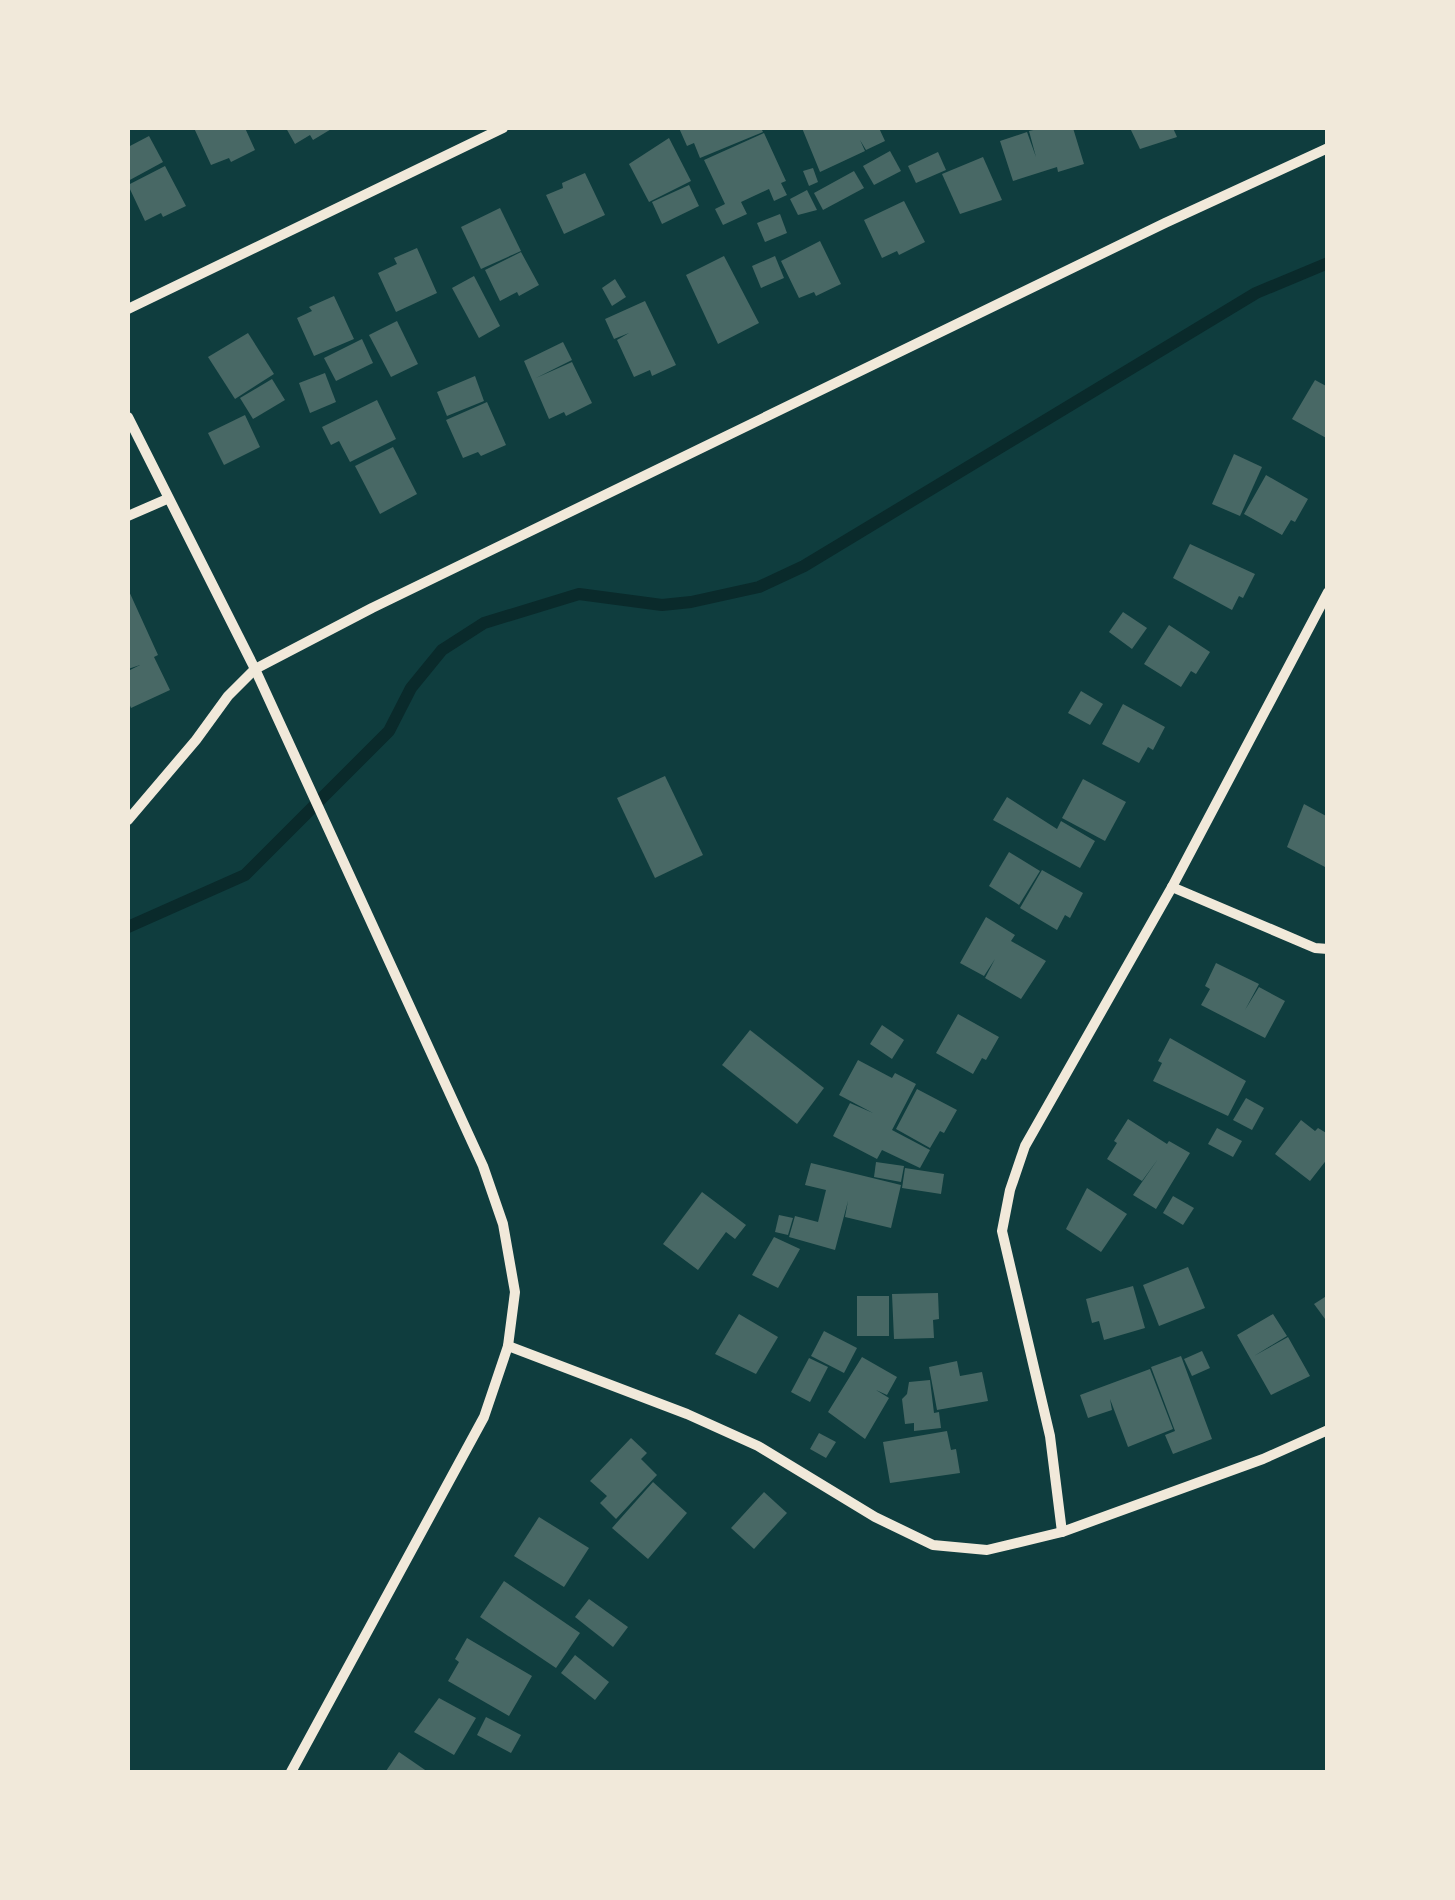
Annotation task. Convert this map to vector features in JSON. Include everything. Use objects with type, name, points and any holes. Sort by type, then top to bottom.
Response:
[{"type":"street","points":[[128,310],[504,128]]},
{"type":"street","points":[[128,820],[228,696],[255,669],[1165,223],[1328,148]]},
{"type":"street","points":[[128,417],[255,669],[483,1166],[503,1224],[515,1292],[508,1346],[484,1417],[291,1772]]},
{"type":"street","points":[[128,516],[167,499]]},
{"type":"street","points":[[1062,1532],[1050,1436],[1002,1231],[1010,1190],[1024,1146],[1172,888],[1328,592]]},
{"type":"street","points":[[1172,888],[1328,950]]},
{"type":"street","points":[[508,1346],[687,1414],[758,1446],[932,1545],[986,1550],[1062,1532],[1263,1459],[1328,1430]]},
{"type":"building","points":[[194,128],[245,128],[255,150],[231,162],[229,158],[211,165]]},
{"type":"building","points":[[286,128],[333,128],[313,140],[310,135],[295,144]]},
{"type":"building","points":[[679,128],[761,128],[763,132],[700,158],[694,143],[687,146]]},
{"type":"building","points":[[802,128],[879,128],[885,141],[866,150],[860,140],[865,151],[820,172]]},
{"type":"building","points":[[1073,128],[1084,164],[1058,172],[1057,167],[1013,181],[1000,141],[1027,132],[1036,157],[1029,131]]},
{"type":"building","points":[[1130,128],[1173,128],[1177,137],[1140,149]]},
{"type":"building","points":[[764,133],[786,181],[781,183],[787,195],[774,201],[769,189],[741,202],[747,214],[723,225],[715,209],[725,204],[704,160]]},
{"type":"building","points":[[149,136],[163,162],[128,181],[128,147]]},
{"type":"building","points":[[669,138],[691,181],[649,202],[629,164]]},
{"type":"building","points":[[890,151],[901,171],[874,185],[863,166]]},
{"type":"building","points":[[938,152],[946,170],[916,183],[908,166]]},
{"type":"building","points":[[983,157],[1002,200],[960,214],[942,174]]},
{"type":"building","points":[[165,166],[186,206],[145,221],[128,185]]},
{"type":"building","points":[[813,168],[818,182],[809,186],[803,171]]},
{"type":"building","points":[[854,171],[864,188],[823,210],[814,193]]},
{"type":"building","points":[[585,173],[605,215],[564,234],[546,195]]},
{"type":"building","points":[[689,185],[699,206],[662,224],[652,202]]},
{"type":"building","points":[[807,190],[817,210],[798,215],[790,199]]},
{"type":"building","points":[[904,201],[925,242],[899,255],[897,251],[882,258],[864,220]]},
{"type":"building","points":[[500,208],[521,251],[481,269],[461,227]]},
{"type":"building","points":[[780,214],[787,233],[765,242],[757,223]]},
{"type":"building","points":[[820,241],[841,284],[816,296],[814,292],[799,298],[781,261]]},
{"type":"building","points":[[417,248],[437,293],[396,312],[378,273],[397,264],[394,258]]},
{"type":"building","points":[[521,252],[539,285],[500,301],[485,270]]},
{"type":"building","points":[[724,256],[759,323],[718,344],[686,275]]},
{"type":"building","points":[[775,256],[784,278],[761,288],[752,266]]},
{"type":"building","points":[[474,276],[500,326],[479,338],[452,288]]},
{"type":"building","points":[[615,279],[626,297],[612,306],[602,288]]},
{"type":"building","points":[[334,296],[354,339],[314,356],[297,318],[312,311],[309,307]]},
{"type":"building","points":[[645,301],[676,365],[652,376],[650,370],[634,377],[617,340],[629,333],[614,339],[605,319]]},
{"type":"building","points":[[397,321],[418,364],[391,377],[369,335]]},
{"type":"building","points":[[248,333],[274,374],[235,399],[208,357]]},
{"type":"building","points":[[362,339],[373,363],[336,381],[324,358]]},
{"type":"building","points":[[563,342],[572,360],[536,378],[572,362],[592,403],[566,416],[564,412],[549,419],[524,361]]},
{"type":"building","points":[[325,373],[336,402],[310,413],[299,383]]},
{"type":"building","points":[[475,376],[484,401],[447,416],[437,392]]},
{"type":"building","points":[[272,379],[285,400],[253,419],[240,398]]},
{"type":"building","points":[[1315,380],[1328,387],[1328,439],[1292,419]]},
{"type":"building","points":[[377,400],[396,439],[350,462],[339,441],[331,445],[322,427]]},
{"type":"building","points":[[487,402],[506,445],[481,456],[478,452],[463,458],[446,420]]},
{"type":"building","points":[[245,415],[260,447],[224,465],[208,433]]},
{"type":"building","points":[[393,447],[417,494],[380,514],[355,466]]},
{"type":"building","points":[[1234,454],[1262,467],[1240,516],[1212,504]]},
{"type":"building","points":[[1266,475],[1308,499],[1282,535],[1244,514]]},
{"type":"building","points":[[1190,544],[1255,574],[1232,610],[1173,578]]},
{"type":"building","points":[[128,589],[170,690],[131,708],[128,671],[140,665],[128,669]]},
{"type":"building","points":[[1123,612],[1147,628],[1132,649],[1109,632]]},
{"type":"building","points":[[1169,625],[1210,652],[1196,674],[1191,671],[1181,687],[1144,664]]},
{"type":"building","points":[[1081,691],[1103,704],[1090,725],[1068,713]]},
{"type":"building","points":[[1123,704],[1165,727],[1153,750],[1148,747],[1139,763],[1102,744]]},
{"type":"building","points":[[665,776],[703,855],[655,878],[617,798]]},
{"type":"building","points":[[1083,779],[1126,802],[1105,841],[1062,818]]},
{"type":"building","points":[[1007,797],[1057,829],[1061,821],[1095,841],[1080,868],[993,820]]},
{"type":"building","points":[[1304,804],[1328,817],[1325,867],[1287,847]]},
{"type":"building","points":[[1009,852],[1040,871],[1019,905],[989,886]]},
{"type":"building","points":[[1042,870],[1083,893],[1070,918],[1065,915],[1057,930],[1020,908]]},
{"type":"building","points":[[986,917],[1015,935],[1011,941],[1046,961],[1021,999],[985,978],[995,959],[984,976],[960,963]]},
{"type":"building","points":[[1216,963],[1259,984],[1245,1010],[1259,987],[1285,1001],[1265,1038],[1201,1005],[1210,989],[1205,986]]},
{"type":"building","points":[[958,1014],[999,1037],[973,1074],[936,1053]]},
{"type":"building","points":[[882,1025],[904,1040],[892,1059],[870,1044]]},
{"type":"building","points":[[750,1030],[824,1088],[797,1124],[722,1065]]},
{"type":"building","points":[[1170,1038],[1246,1081],[1228,1116],[1153,1081]]},
{"type":"building","points":[[858,1060],[892,1078],[895,1073],[916,1084],[892,1130],[930,1150],[920,1168],[882,1150],[877,1159],[833,1136],[850,1103],[873,1113],[839,1095]]},
{"type":"building","points":[[917,1089],[957,1110],[930,1148],[896,1129]]},
{"type":"building","points":[[1246,1098],[1264,1108],[1252,1130],[1233,1120]]},
{"type":"building","points":[[1128,1119],[1167,1144],[1169,1141],[1190,1153],[1156,1209],[1133,1195],[1158,1159],[1142,1181],[1107,1159]]},
{"type":"building","points":[[1301,1120],[1315,1131],[1318,1128],[1328,1134],[1328,1158],[1310,1181],[1275,1154]]},
{"type":"building","points":[[1217,1128],[1242,1141],[1233,1157],[1208,1144]]},
{"type":"building","points":[[876,1162],[904,1166],[901,1182],[874,1177]]},
{"type":"building","points":[[811,1163],[901,1185],[891,1228],[845,1217],[848,1201],[835,1250],[789,1237],[795,1216],[818,1222],[826,1190],[805,1185]]},
{"type":"building","points":[[905,1168],[944,1174],[941,1194],[902,1188]]},
{"type":"building","points":[[1087,1188],[1127,1214],[1101,1252],[1066,1229]]},
{"type":"building","points":[[702,1192],[746,1225],[735,1239],[726,1232],[698,1270],[663,1244]]},
{"type":"building","points":[[1173,1196],[1194,1208],[1183,1225],[1163,1213]]},
{"type":"building","points":[[779,1215],[793,1218],[788,1235],[775,1232]]},
{"type":"building","points":[[774,1237],[800,1249],[778,1288],[752,1275]]},
{"type":"building","points":[[1188,1267],[1205,1308],[1159,1326],[1143,1285]]},
{"type":"building","points":[[1133,1286],[1145,1328],[1104,1340],[1099,1321],[1092,1323],[1086,1299]]},
{"type":"building","points":[[938,1293],[939,1319],[933,1320],[934,1338],[894,1339],[892,1294]]},
{"type":"building","points":[[1328,1295],[1328,1323],[1314,1304]]},
{"type":"building","points":[[857,1296],[889,1296],[889,1336],[857,1336]]},
{"type":"building","points":[[739,1314],[778,1337],[756,1374],[715,1354]]},
{"type":"building","points":[[1273,1314],[1287,1336],[1254,1356],[1288,1337],[1310,1376],[1271,1395],[1237,1335]]},
{"type":"building","points":[[824,1331],[857,1348],[844,1373],[811,1356]]},
{"type":"building","points":[[1202,1351],[1210,1368],[1192,1376],[1184,1359]]},
{"type":"building","points":[[1181,1356],[1212,1439],[1173,1454],[1165,1435],[1175,1431],[1151,1367]]},
{"type":"building","points":[[862,1357],[897,1377],[887,1395],[876,1390],[889,1398],[865,1439],[828,1412]]},
{"type":"building","points":[[809,1358],[828,1367],[810,1402],[791,1392]]},
{"type":"building","points":[[957,1361],[960,1376],[982,1372],[988,1401],[937,1410],[929,1367]]},
{"type":"building","points":[[1150,1369],[1173,1429],[1128,1447],[1110,1399],[1112,1410],[1088,1418],[1080,1395]]},
{"type":"building","points":[[930,1380],[934,1413],[939,1412],[941,1428],[914,1431],[914,1423],[905,1424],[902,1399],[909,1382]]},
{"type":"building","points":[[947,1431],[951,1450],[956,1449],[960,1473],[890,1483],[883,1442]]},
{"type":"building","points":[[819,1433],[836,1442],[826,1458],[810,1449]]},
{"type":"building","points":[[631,1438],[647,1453],[641,1459],[657,1475],[616,1519],[600,1503],[607,1496],[590,1481]]},
{"type":"building","points":[[653,1482],[687,1513],[648,1559],[612,1528]]},
{"type":"building","points":[[764,1492],[787,1513],[754,1549],[731,1528]]},
{"type":"building","points":[[539,1517],[589,1548],[564,1587],[514,1556]]},
{"type":"building","points":[[504,1581],[580,1633],[556,1668],[480,1617]]},
{"type":"building","points":[[589,1599],[628,1627],[613,1647],[575,1617]]},
{"type":"building","points":[[467,1638],[532,1676],[509,1716],[448,1681]]},
{"type":"building","points":[[575,1655],[609,1682],[595,1700],[561,1673]]},
{"type":"building","points":[[439,1698],[476,1718],[454,1755],[414,1732]]},
{"type":"building","points":[[486,1717],[521,1735],[511,1753],[477,1735]]},
{"type":"building","points":[[399,1752],[428,1772],[386,1771]]},
{"type":"waterway","points":[[128,927],[245,875],[389,731],[411,688],[442,650],[484,623],[579,594],[662,605],[759,587],[804,566],[1256,293],[1328,263]]}]
